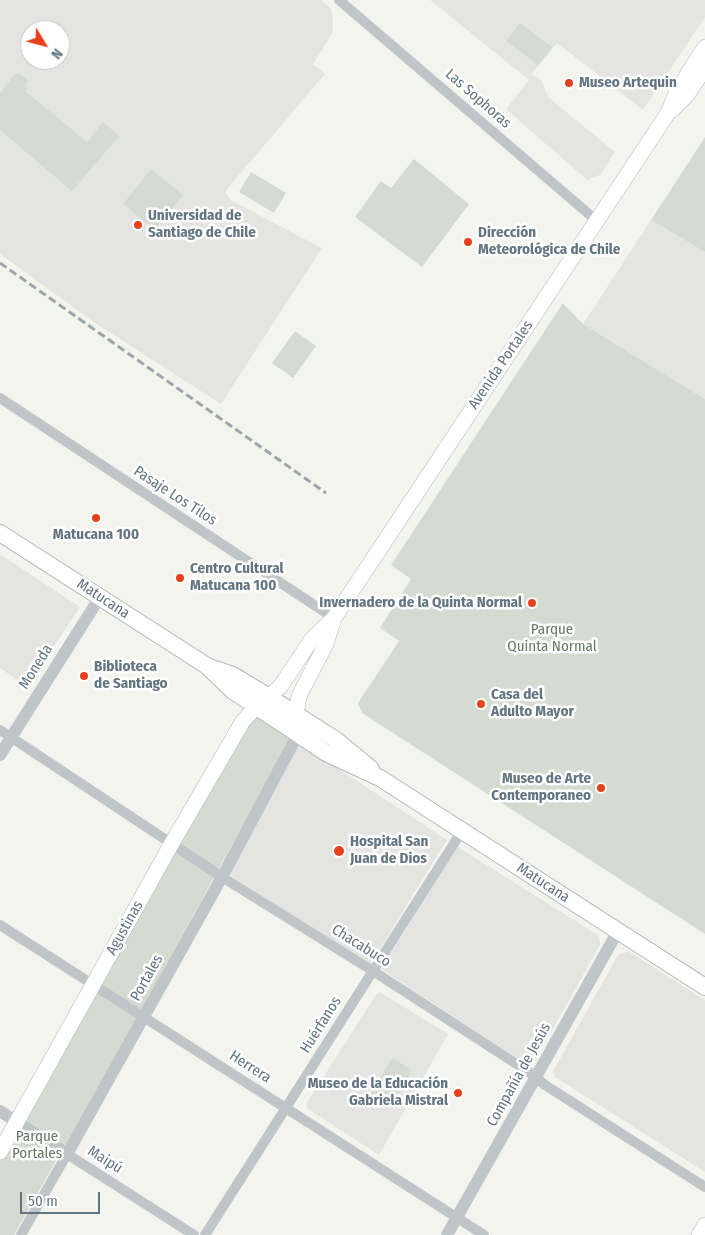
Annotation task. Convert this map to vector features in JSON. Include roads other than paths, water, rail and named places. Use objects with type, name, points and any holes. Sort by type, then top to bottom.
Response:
[{"type":"main road","name":"Avenida Portales","points":[[256,707],[280,687],[312,639],[334,618],[668,113],[678,89],[705,47]]},
{"type":"main road","name":"Avenida Portales","points":[[668,113],[687,95],[705,68]]},
{"type":"main road","name":"Matucana","points":[[0,533],[207,666],[233,691],[326,753],[380,778],[705,987]]},
{"type":"main road","name":"Avenida Portales","points":[[298,734],[296,714],[299,696],[326,644],[334,618]]},
{"type":"main road","name":"Matucana","points":[[207,666],[233,675],[270,697],[347,748],[380,778]]},
{"type":"main road","name":"Agustinas","points":[[0,1152],[172,844],[243,721],[256,707]]},
{"type":"main road","points":[[699,1235],[705,1225]]},
{"type":"street","name":"Las Sophoras","points":[[339,0],[597,221]]},
{"type":"street","name":"Pasaje Los Tilos","points":[[0,398],[334,618]]},
{"type":"street","name":"Moneda","points":[[0,755],[100,597]]},
{"type":"street","name":"Chacabuco","points":[[0,730],[172,844],[373,971],[537,1078],[545,1086],[705,1187]]},
{"type":"street","name":"Portales","points":[[21,1235],[222,876],[298,734]]},
{"type":"street","name":"Huérfanos","points":[[205,1235],[462,831]]},
{"type":"street","name":"Herrera","points":[[0,925],[484,1235]]},
{"type":"street","name":"Compañía de Jesús","points":[[447,1235],[618,931]]},
{"type":"street","name":"Maipú","points":[[0,1111],[194,1235]]},
{"type":"railway","points":[[0,263],[326,493]]},
{"type":"place","name":"Museo Artequin","points":[[569,83]]},
{"type":"place","name":"Universidad de Santiago de Chile","points":[[138,225]]},
{"type":"place","name":"Dirección Meteorológica de Chile","points":[[468,242]]},
{"type":"place","name":"Matucana 100","points":[[96,518]]},
{"type":"place","name":"Centro Cultural Matucana 100","points":[[180,578]]},
{"type":"place","name":"Invernadero de la Quinta Normal","points":[[532,603]]},
{"type":"place","name":"Biblioteca de Santiago","points":[[84,676]]},
{"type":"place","name":"Casa del Adulto Mayor","points":[[481,704]]},
{"type":"place","name":"Museo de Arte Contemporaneo","points":[[601,788]]},
{"type":"place","name":"Hospital San Juan de Dios","points":[[339,851]]},
{"type":"place","name":"Museo de la Educación Gabriela Mistral","points":[[458,1093]]},
{"type":"park label","name":"Parque Quinta Normal","points":[[552,638]]},
{"type":"park label","name":"Parque Portales","points":[[37,1146]]}]
